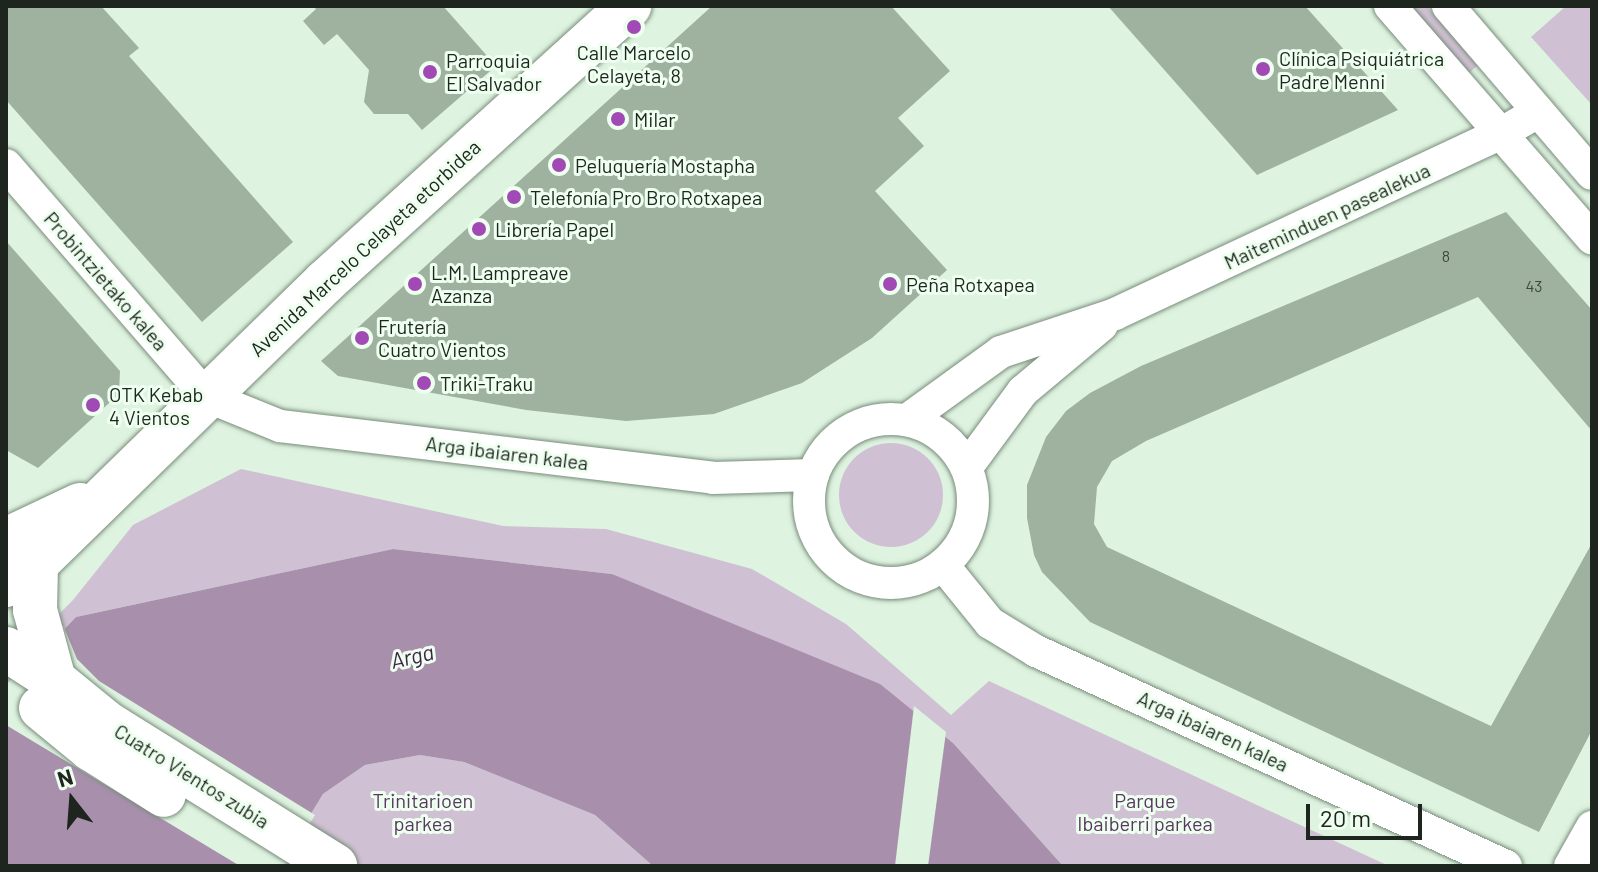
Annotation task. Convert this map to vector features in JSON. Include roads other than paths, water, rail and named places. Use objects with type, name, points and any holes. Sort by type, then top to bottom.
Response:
[{"type":"main road","name":"Avenida Marcelo Celayeta etorbidea","points":[[16,563],[104,494],[348,261],[629,6]]},
{"type":"main road","points":[[16,563],[35,610],[26,692]]},
{"type":"main road","name":"Cuatro Vientos zubia","points":[[6,649],[26,692],[91,749],[279,866]]},
{"type":"main road","name":"Cuatro Vientos zubia","points":[[26,692],[108,724],[335,866]]},
{"type":"street","points":[[1390,6],[1592,238]]},
{"type":"street","points":[[1448,6],[1592,174]]},
{"type":"street","name":"Maiteminduen pasealekua","points":[[907,420],[1001,352],[1115,314],[1500,134],[1538,112]]},
{"type":"street","name":"Probintzietako kalea","points":[[6,165],[206,396]]},
{"type":"street","name":"Maiteminduen pasealekua","points":[[967,467],[1023,391],[1115,314]]},
{"type":"street","name":"Arga ibaiaren kalea","points":[[206,396],[280,426],[295,428],[713,478],[813,475]]},
{"type":"street","points":[[883,419],[907,420],[931,429],[952,445],[967,467],[974,493],[972,520],[961,545],[943,565],[920,578],[894,583],[868,580],[844,568],[825,550],[813,527],[809,501],[813,475],[824,454],[840,437],[860,425],[883,419]]},
{"type":"street","name":"Arga ibaiaren kalea","points":[[943,565],[990,623],[1036,651],[1506,866]]},
{"type":"street","points":[[1570,866],[1592,827]]},
{"type":"water","name":"Arga","points":[[393,549],[612,574],[880,684],[954,744],[1063,866],[653,866],[595,815],[464,762],[420,755],[365,765],[323,794],[279,866],[6,866],[6,690],[76,617]]},
{"type":"place","name":"Calle Marcelo Celayeta, 8","points":[[634,27]]},
{"type":"place","name":"Clínica Psiquiátrica Padre Menni","points":[[1263,69]]},
{"type":"place","name":"Parroquia El Salvador","points":[[430,72]]},
{"type":"place","name":"Milar","points":[[618,119]]},
{"type":"place","name":"Peluquería Mostapha","points":[[559,165]]},
{"type":"place","name":"Telefonía Pro Bro Rotxapea","points":[[514,197]]},
{"type":"place","name":"Librería Papel","points":[[479,229]]},
{"type":"place","name":"L.M. Lampreave Azanza","points":[[415,284]]},
{"type":"place","name":"Peña Rotxapea","points":[[890,284]]},
{"type":"place","name":"Frutería Cuatro Vientos","points":[[362,338]]},
{"type":"place","name":"Triki-Traku","points":[[424,383]]},
{"type":"place","name":"OTK Kebab 4 Vientos","points":[[93,405]]},
{"type":"park label","name":"Trinitarioen parkea","points":[[423,812]]},
{"type":"park label","name":"Parque Ibaiberri parkea","points":[[1145,812]]}]
